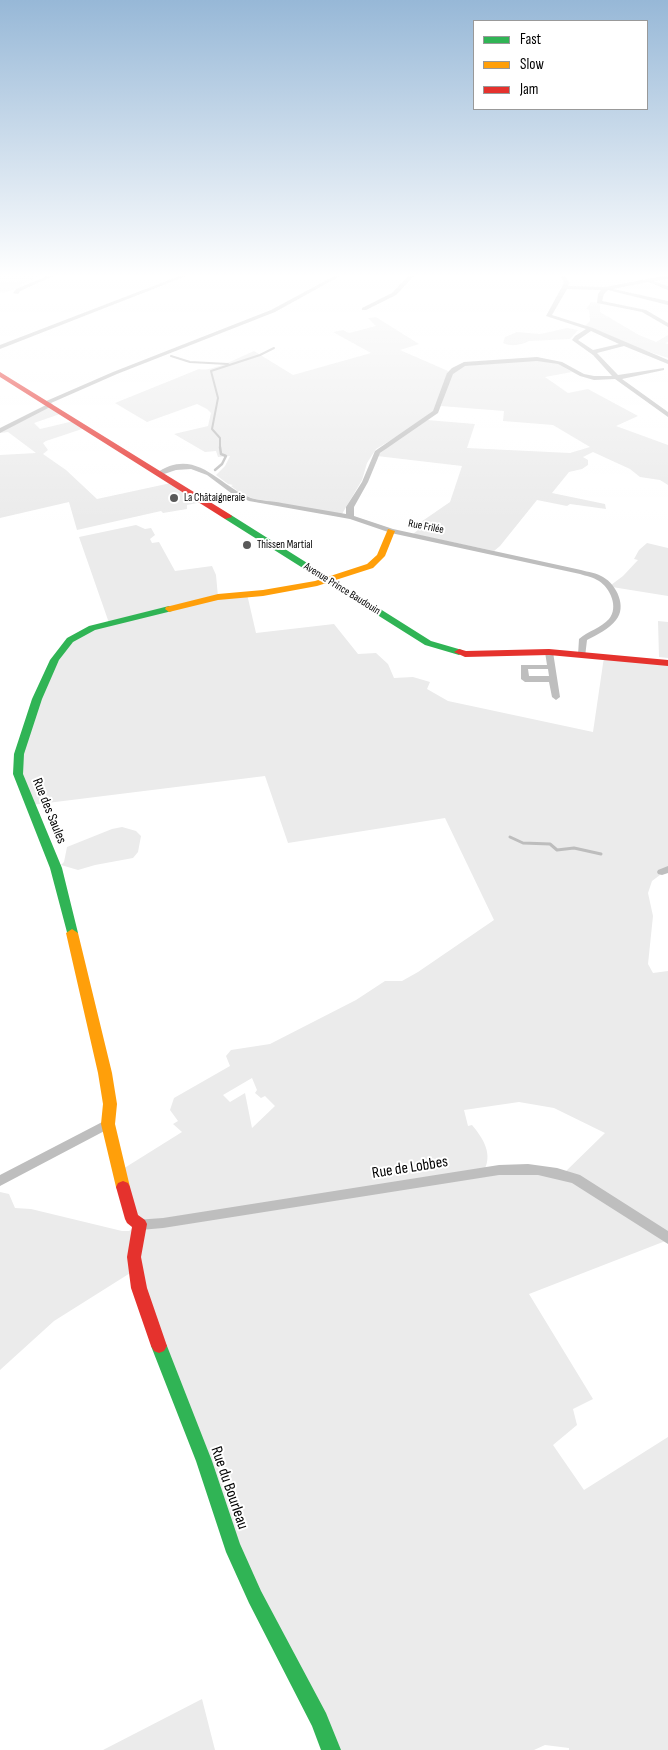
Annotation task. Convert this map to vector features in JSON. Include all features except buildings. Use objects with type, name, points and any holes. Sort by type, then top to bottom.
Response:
[{"type":"street","points":[[0,431],[48,404],[108,376],[157,357]]},
{"type":"street","points":[[597,357],[617,378],[668,415]]},
{"type":"street","points":[[655,357],[668,362]]},
{"type":"street","points":[[351,517],[348,513],[350,507],[366,482],[377,452],[436,412],[448,376],[457,367],[464,364],[537,358],[560,364],[588,378],[617,378],[662,369]]},
{"type":"street","name":"Avenue Prince Baudouin","points":[[0,374],[419,638],[451,651],[472,655],[549,652],[668,663]]},
{"type":"street","name":"Rue Frilée","points":[[158,474],[182,466],[208,472],[241,497],[251,500],[351,517],[391,531],[581,572],[604,581],[615,597],[616,613],[609,622],[583,639],[582,655]]},
{"type":"street","name":"Rue des Saules","points":[[140,1224],[132,1219],[128,1210],[108,1124],[110,1104],[105,1073],[56,868],[18,774],[19,754],[37,699],[64,648],[70,640],[87,630],[218,597],[263,593],[326,580],[377,563],[391,531]]},
{"type":"street","points":[[549,652],[556,697]]},
{"type":"street","points":[[550,667],[524,667],[525,679],[552,679]]},
{"type":"street","points":[[0,1180],[108,1124]]},
{"type":"street","name":"Rue de Lobbes","points":[[140,1224],[163,1223],[499,1170],[531,1169],[563,1174],[576,1179],[668,1238]]},
{"type":"street","name":"Rue du Bourleau","points":[[140,1224],[134,1257],[139,1288],[168,1370],[204,1461],[232,1546],[255,1597],[319,1720],[331,1750]]},
{"type":"shaded area","points":[[241,357],[263,357],[293,375],[358,357],[415,357],[448,371],[434,412],[376,449],[367,463],[362,480],[342,514],[255,499],[243,495],[231,486],[233,485],[228,484],[216,475],[225,466],[230,456],[218,457],[216,451],[205,452],[174,434],[208,426],[211,413],[197,404],[147,422],[115,403],[199,369],[211,369]]},
{"type":"shaded area","points":[[537,360],[558,364],[572,372],[545,377],[568,393],[588,389],[638,416],[616,426],[668,445],[668,485],[660,480],[640,477],[630,469],[593,452],[583,457],[588,460],[588,465],[582,469],[569,472],[552,493],[605,504],[606,509],[570,504],[567,506],[537,500],[494,551],[413,534],[423,526],[418,524],[450,502],[462,466],[377,456],[399,437],[427,420],[475,424],[467,448],[570,453],[590,447],[553,425],[503,421],[504,411],[441,406],[451,373],[463,366]]},
{"type":"shaded area","points":[[50,405],[60,414],[34,423],[40,429],[74,421],[85,428],[46,441],[43,443],[48,450],[43,454],[66,470],[97,499],[171,483],[202,502],[187,505],[187,509],[163,513],[161,511],[77,530],[69,502],[0,518],[0,455],[36,453],[8,432],[0,433],[0,431]]},
{"type":"shaded area","points":[[136,525],[145,529],[151,528],[155,535],[150,539],[152,543],[159,542],[175,571],[212,566],[216,575],[218,597],[247,594],[256,633],[334,624],[358,654],[376,653],[388,664],[394,678],[413,677],[430,682],[427,689],[448,701],[593,732],[604,657],[668,663],[668,869],[652,881],[648,893],[653,916],[648,964],[653,973],[668,971],[668,1240],[529,1294],[593,1399],[573,1409],[577,1425],[553,1445],[584,1490],[668,1437],[668,1750],[569,1750],[569,1748],[545,1745],[534,1750],[331,1750],[255,1597],[135,1270],[54,1321],[0,1370],[0,1192],[9,1194],[15,1208],[31,1209],[122,1231],[129,1231],[140,1224],[118,1172],[182,1132],[173,1124],[178,1121],[170,1110],[174,1098],[230,1066],[226,1056],[231,1050],[270,1044],[356,1000],[385,981],[402,981],[494,920],[445,818],[288,843],[265,776],[31,805],[18,774],[37,699],[70,641],[109,623],[79,537]],"holes":[[[252,1078],[257,1090],[255,1093],[261,1098],[265,1096],[275,1106],[252,1128],[245,1093],[230,1102],[223,1095]],[[519,1102],[554,1108],[605,1133],[563,1174],[483,1172],[487,1159],[486,1147],[472,1125],[468,1126],[464,1110]]]},
{"type":"shaded area","points":[[647,543],[668,548],[668,596],[612,587],[611,585],[623,576],[638,560],[634,559],[639,550]]},
{"type":"shaded area","points":[[658,621],[668,622],[668,658],[659,657]]},
{"type":"shaded area","points":[[122,827],[136,831],[141,836],[138,852],[133,858],[78,870],[61,865],[64,862],[67,847],[112,829]]},
{"type":"shaded area","points":[[202,1699],[215,1750],[103,1750]]},
{"type":"waterway","points":[[173,357],[190,362],[228,364]]},
{"type":"waterway","points":[[220,447],[220,438],[212,429],[218,398],[211,371],[255,357]]},
{"type":"waterway","points":[[215,470],[222,464],[226,456],[221,454],[220,447]]},
{"type":"waterway","points":[[510,837],[523,843],[550,844],[557,850],[574,848],[601,854]]},
{"type":"traffic: fast","points":[[228,517],[428,643],[459,652]]},
{"type":"traffic: fast","points":[[72,933],[56,868],[18,774],[19,754],[37,699],[55,660],[70,640],[92,628],[169,609]]},
{"type":"traffic: fast","points":[[159,1346],[204,1461],[232,1546],[255,1597],[319,1720],[331,1750]]},
{"type":"traffic: slow","points":[[169,609],[218,597],[263,593],[317,583],[370,566],[381,556],[391,531]]},
{"type":"traffic: slow","points":[[72,933],[105,1073],[110,1104],[108,1124],[123,1187]]},
{"type":"traffic: jam","points":[[0,374],[228,517]]},
{"type":"traffic: jam","points":[[459,652],[465,654],[549,652],[668,663]]},
{"type":"traffic: jam","points":[[123,1187],[132,1219],[140,1224],[134,1257],[139,1288],[159,1346]]},
{"type":"place","name":"La Châtaigneraie","points":[[174,498]]},
{"type":"place","name":"Thissen Martial","points":[[247,545]]}]
